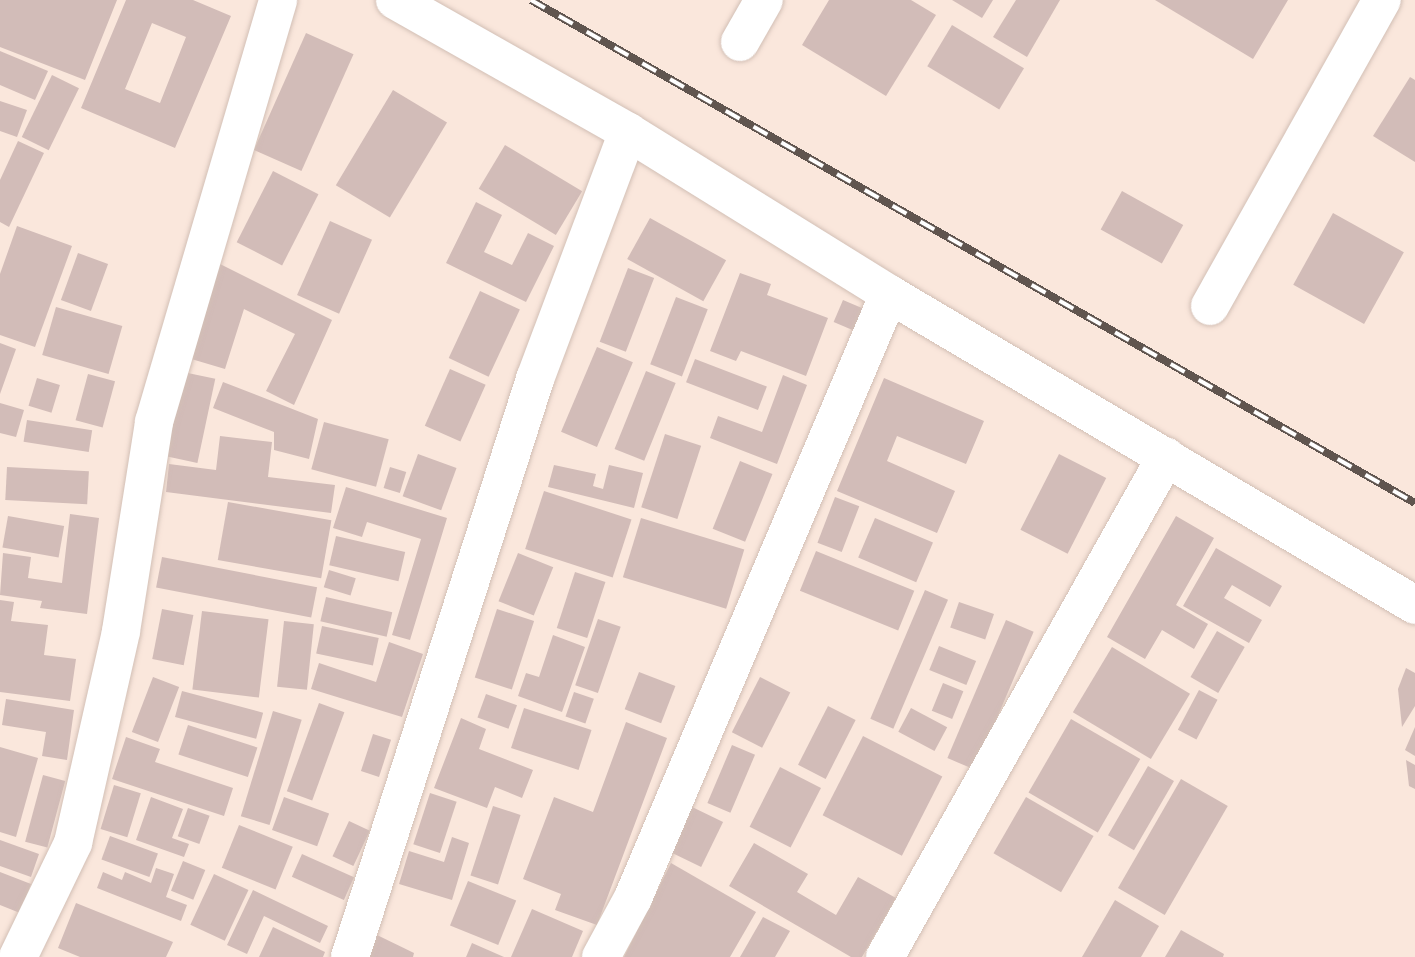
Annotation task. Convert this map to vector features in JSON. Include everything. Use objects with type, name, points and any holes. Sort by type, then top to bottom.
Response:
[{"type":"street","points":[[18,957],[73,843],[121,631],[153,422],[278,0]]},
{"type":"street","points":[[395,0],[628,132],[889,294],[1415,605]]},
{"type":"street","points":[[740,42],[764,0]]},
{"type":"street","points":[[1210,306],[1382,0]]},
{"type":"street","points":[[350,957],[535,379],[628,132]]},
{"type":"street","points":[[601,957],[633,898],[889,294]]},
{"type":"street","points":[[885,957],[1166,457]]},
{"type":"building","points":[[0,0],[117,0],[85,80],[0,47]]},
{"type":"building","points":[[126,0],[193,0],[231,16],[175,148],[81,108]],"holes":[[[152,23],[186,37],[160,103],[125,89]]]},
{"type":"building","points":[[829,0],[911,0],[936,15],[886,96],[802,45]]},
{"type":"building","points":[[952,0],[993,0],[982,18]]},
{"type":"building","points":[[1016,0],[1060,0],[1027,57],[993,37]]},
{"type":"building","points":[[1155,0],[1288,0],[1253,59]]},
{"type":"building","points":[[952,25],[1024,68],[999,109],[927,66]]},
{"type":"building","points":[[306,33],[354,54],[301,171],[254,150]]},
{"type":"building","points":[[0,51],[48,71],[35,100],[0,85]]},
{"type":"building","points":[[52,75],[79,88],[49,150],[22,137]]},
{"type":"building","points":[[1410,77],[1415,80],[1415,162],[1373,136]]},
{"type":"building","points":[[393,90],[447,122],[390,218],[336,185]]},
{"type":"building","points":[[0,101],[27,110],[17,137],[0,131]]},
{"type":"building","points":[[18,141],[44,153],[9,227],[0,222],[0,180]]},
{"type":"building","points":[[505,145],[582,191],[556,235],[479,189]]},
{"type":"building","points":[[273,171],[318,194],[282,265],[237,242]]},
{"type":"building","points":[[1122,191],[1183,225],[1162,263],[1101,229]]},
{"type":"building","points":[[476,202],[502,215],[484,252],[512,265],[528,233],[554,246],[526,302],[446,263]]},
{"type":"building","points":[[1333,213],[1404,252],[1364,324],[1293,285]]},
{"type":"building","points":[[650,218],[726,260],[703,301],[627,259]]},
{"type":"building","points":[[330,221],[372,240],[339,314],[297,295]]},
{"type":"building","points":[[17,226],[72,246],[35,347],[0,335],[0,274]]},
{"type":"building","points":[[78,253],[108,264],[91,311],[61,300]]},
{"type":"building","points":[[218,263],[332,320],[294,405],[266,391],[295,334],[244,309],[225,369],[188,358]]},
{"type":"building","points":[[628,268],[654,278],[626,352],[600,342]]},
{"type":"building","points":[[740,273],[771,284],[767,295],[828,318],[806,376],[741,351],[736,361],[710,351]]},
{"type":"building","points":[[480,291],[520,310],[489,377],[449,358]]},
{"type":"building","points":[[676,297],[708,309],[682,376],[650,364]]},
{"type":"building","points":[[843,300],[866,310],[857,332],[834,322]]},
{"type":"building","points":[[56,307],[122,326],[109,374],[42,355]]},
{"type":"building","points":[[0,343],[16,349],[0,394]]},
{"type":"building","points":[[597,347],[633,362],[597,447],[561,432]]},
{"type":"building","points":[[695,359],[767,387],[758,410],[686,382]]},
{"type":"building","points":[[450,369],[486,385],[460,442],[425,426]]},
{"type":"building","points":[[646,371],[676,383],[644,461],[615,449]]},
{"type":"building","points":[[183,372],[215,379],[197,463],[165,456]]},
{"type":"building","points":[[88,374],[115,381],[103,428],[76,420]]},
{"type":"building","points":[[783,375],[807,385],[777,464],[710,438],[718,416],[762,432]]},
{"type":"building","points":[[37,378],[60,385],[51,413],[29,406]]},
{"type":"building","points":[[884,378],[984,421],[966,464],[897,436],[887,461],[955,491],[937,533],[837,491]]},
{"type":"building","points":[[223,382],[318,419],[309,459],[274,450],[274,432],[213,408]]},
{"type":"building","points":[[0,403],[24,410],[16,437],[0,433]]},
{"type":"building","points":[[27,420],[92,430],[89,452],[24,442]]},
{"type":"building","points":[[324,422],[389,439],[376,487],[311,469]]},
{"type":"building","points":[[665,434],[701,446],[677,519],[641,507]]},
{"type":"building","points":[[220,436],[272,442],[268,477],[335,485],[331,513],[166,492],[169,464],[216,470]]},
{"type":"building","points":[[418,454],[457,468],[441,510],[403,496]]},
{"type":"building","points":[[1059,454],[1106,478],[1068,554],[1020,530]]},
{"type":"building","points":[[740,461],[772,474],[745,542],[713,529]]},
{"type":"building","points":[[554,465],[596,474],[593,486],[603,489],[609,465],[643,473],[634,508],[548,487]]},
{"type":"building","points":[[7,467],[89,471],[87,504],[5,500]]},
{"type":"building","points":[[390,467],[406,472],[400,493],[384,488]]},
{"type":"building","points":[[346,487],[447,518],[410,640],[392,635],[421,539],[367,522],[362,537],[333,528]]},
{"type":"building","points":[[544,491],[631,519],[613,577],[525,549]]},
{"type":"building","points":[[835,497],[859,506],[842,552],[817,543]]},
{"type":"building","points":[[228,502],[331,520],[321,578],[218,560]]},
{"type":"building","points":[[70,514],[99,518],[87,614],[40,608],[42,601],[0,595],[3,553],[31,557],[28,578],[62,583]]},
{"type":"building","points":[[8,516],[64,526],[59,557],[2,548]]},
{"type":"building","points":[[1176,516],[1214,538],[1176,605],[1208,624],[1194,649],[1162,630],[1145,659],[1107,637]]},
{"type":"building","points":[[641,518],[744,550],[726,609],[623,577]]},
{"type":"building","points":[[875,518],[933,543],[916,582],[858,558]]},
{"type":"building","points":[[336,536],[405,552],[398,581],[329,565]]},
{"type":"building","points":[[1216,548],[1282,586],[1270,607],[1232,585],[1224,598],[1262,620],[1249,643],[1183,606]]},
{"type":"building","points":[[816,551],[914,591],[898,631],[800,591]]},
{"type":"building","points":[[518,553],[553,567],[534,615],[499,601]]},
{"type":"building","points":[[162,557],[317,587],[311,618],[156,587]]},
{"type":"building","points":[[329,570],[356,578],[351,595],[324,587]]},
{"type":"building","points":[[575,572],[605,582],[587,638],[557,628]]},
{"type":"building","points":[[925,590],[948,600],[893,729],[870,719]]},
{"type":"building","points":[[326,597],[392,612],[387,637],[320,621]]},
{"type":"building","points":[[0,600],[14,602],[11,621],[48,625],[44,655],[76,659],[70,701],[0,692]]},
{"type":"building","points":[[959,602],[994,614],[985,640],[950,628]]},
{"type":"building","points":[[162,609],[193,615],[184,665],[152,659]]},
{"type":"building","points":[[497,609],[534,621],[512,690],[475,677]]},
{"type":"building","points":[[202,611],[269,619],[259,698],[192,689]]},
{"type":"building","points":[[598,619],[621,627],[598,693],[575,685]]},
{"type":"building","points":[[1006,620],[1034,632],[975,770],[947,758]]},
{"type":"building","points":[[284,621],[314,624],[307,690],[277,687]]},
{"type":"building","points":[[322,626],[379,638],[373,665],[316,653]]},
{"type":"building","points":[[1217,631],[1245,647],[1218,693],[1190,677]]},
{"type":"building","points":[[553,635],[585,647],[562,712],[518,696],[526,673],[539,677]]},
{"type":"building","points":[[389,642],[423,654],[402,717],[311,689],[319,663],[376,682]]},
{"type":"building","points":[[939,646],[976,661],[966,685],[929,670]]},
{"type":"building","points":[[1112,647],[1190,694],[1151,759],[1073,712]]},
{"type":"building","points":[[1406,668],[1415,673],[1415,706],[1402,727],[1398,689]]},
{"type":"building","points":[[639,672],[675,686],[661,723],[625,709]]},
{"type":"building","points":[[153,677],[179,687],[158,742],[132,732]]},
{"type":"building","points":[[760,677],[790,692],[762,748],[732,732]]},
{"type":"building","points":[[943,683],[963,691],[952,719],[932,711]]},
{"type":"building","points":[[1199,690],[1218,700],[1196,740],[1178,730]]},
{"type":"building","points":[[182,691],[263,713],[256,739],[175,717]]},
{"type":"building","points":[[574,692],[594,699],[585,723],[566,717]]},
{"type":"building","points":[[486,694],[517,705],[508,729],[477,717]]},
{"type":"building","points":[[6,699],[74,710],[67,760],[42,756],[46,732],[2,725]]},
{"type":"building","points":[[319,703],[344,712],[312,801],[287,791]]},
{"type":"building","points":[[828,706],[856,720],[826,779],[798,765]]},
{"type":"building","points":[[524,708],[592,730],[579,770],[511,748]]},
{"type":"building","points":[[911,708],[947,727],[935,751],[898,732]]},
{"type":"building","points":[[273,711],[302,720],[270,825],[241,816]]},
{"type":"building","points":[[461,718],[486,729],[479,749],[533,770],[522,798],[495,787],[487,808],[434,788]]},
{"type":"building","points":[[1071,719],[1140,759],[1098,833],[1028,793]]},
{"type":"building","points":[[626,722],[667,738],[597,925],[555,910],[561,894],[523,879],[554,797],[593,812]]},
{"type":"building","points":[[188,725],[257,748],[248,777],[178,754]]},
{"type":"building","points":[[1415,727],[1415,756],[1405,750]]},
{"type":"building","points":[[373,734],[391,740],[379,777],[361,771]]},
{"type":"building","points":[[863,736],[942,776],[902,856],[823,815]]},
{"type":"building","points":[[126,737],[160,749],[155,762],[233,788],[224,816],[112,779]]},
{"type":"building","points":[[732,745],[755,755],[730,813],[707,803]]},
{"type":"building","points":[[0,747],[38,758],[16,837],[0,832]]},
{"type":"building","points":[[1406,760],[1415,765],[1415,789],[1409,786]]},
{"type":"building","points":[[1148,766],[1174,781],[1134,850],[1108,835]]},
{"type":"building","points":[[780,767],[821,788],[791,848],[750,827]]},
{"type":"building","points":[[43,775],[65,781],[47,848],[25,842]]},
{"type":"building","points":[[1181,779],[1228,806],[1165,915],[1118,888]]},
{"type":"building","points":[[114,785],[141,793],[127,837],[101,829]]},
{"type":"building","points":[[430,793],[457,802],[440,853],[413,844]]},
{"type":"building","points":[[151,797],[183,809],[172,838],[189,844],[184,857],[136,840]]},
{"type":"building","points":[[284,797],[329,813],[317,846],[272,830]]},
{"type":"building","points":[[1026,797],[1094,836],[1061,892],[994,853]]},
{"type":"building","points":[[688,805],[723,822],[701,867],[666,850]]},
{"type":"building","points":[[493,806],[521,815],[498,884],[470,875]]},
{"type":"building","points":[[188,808],[210,816],[199,844],[178,836]]},
{"type":"building","points":[[349,821],[370,831],[353,866],[333,856]]},
{"type":"building","points":[[239,825],[293,847],[276,889],[222,868]]},
{"type":"building","points":[[110,836],[158,853],[149,877],[101,859]]},
{"type":"building","points":[[452,837],[469,843],[452,900],[399,884],[409,851],[444,862]]},
{"type":"building","points":[[0,840],[39,854],[31,877],[0,866]]},
{"type":"building","points":[[754,843],[808,874],[797,892],[836,915],[858,877],[896,898],[862,957],[851,957],[729,886]]},
{"type":"building","points":[[302,854],[354,877],[344,900],[292,877]]},
{"type":"building","points":[[183,861],[205,870],[193,900],[171,891]]},
{"type":"building","points":[[671,863],[756,912],[730,957],[624,957]]},
{"type":"building","points":[[156,868],[174,874],[166,897],[187,905],[181,921],[97,888],[103,872],[122,880],[125,872],[151,883]]},
{"type":"building","points":[[0,872],[31,884],[20,913],[0,905]]},
{"type":"building","points":[[214,874],[248,890],[225,941],[190,925]]},
{"type":"building","points":[[468,881],[516,900],[498,945],[450,926]]},
{"type":"building","points":[[253,890],[328,926],[320,943],[264,916],[247,954],[227,945]]},
{"type":"building","points":[[1115,900],[1159,926],[1141,957],[1082,957]]},
{"type":"building","points":[[76,903],[173,942],[166,957],[80,957],[58,948]]},
{"type":"building","points":[[532,909],[583,931],[572,957],[511,957]]},
{"type":"building","points":[[763,917],[790,931],[775,957],[740,957]]},
{"type":"building","points":[[273,927],[325,952],[323,957],[259,957]]},
{"type":"building","points":[[1181,930],[1224,954],[1223,957],[1165,957]]},
{"type":"building","points":[[377,935],[414,953],[413,957],[367,957]]},
{"type":"building","points":[[472,943],[504,957],[466,957]]},
{"type":"railway","points":[[531,0],[1415,503]]}]
